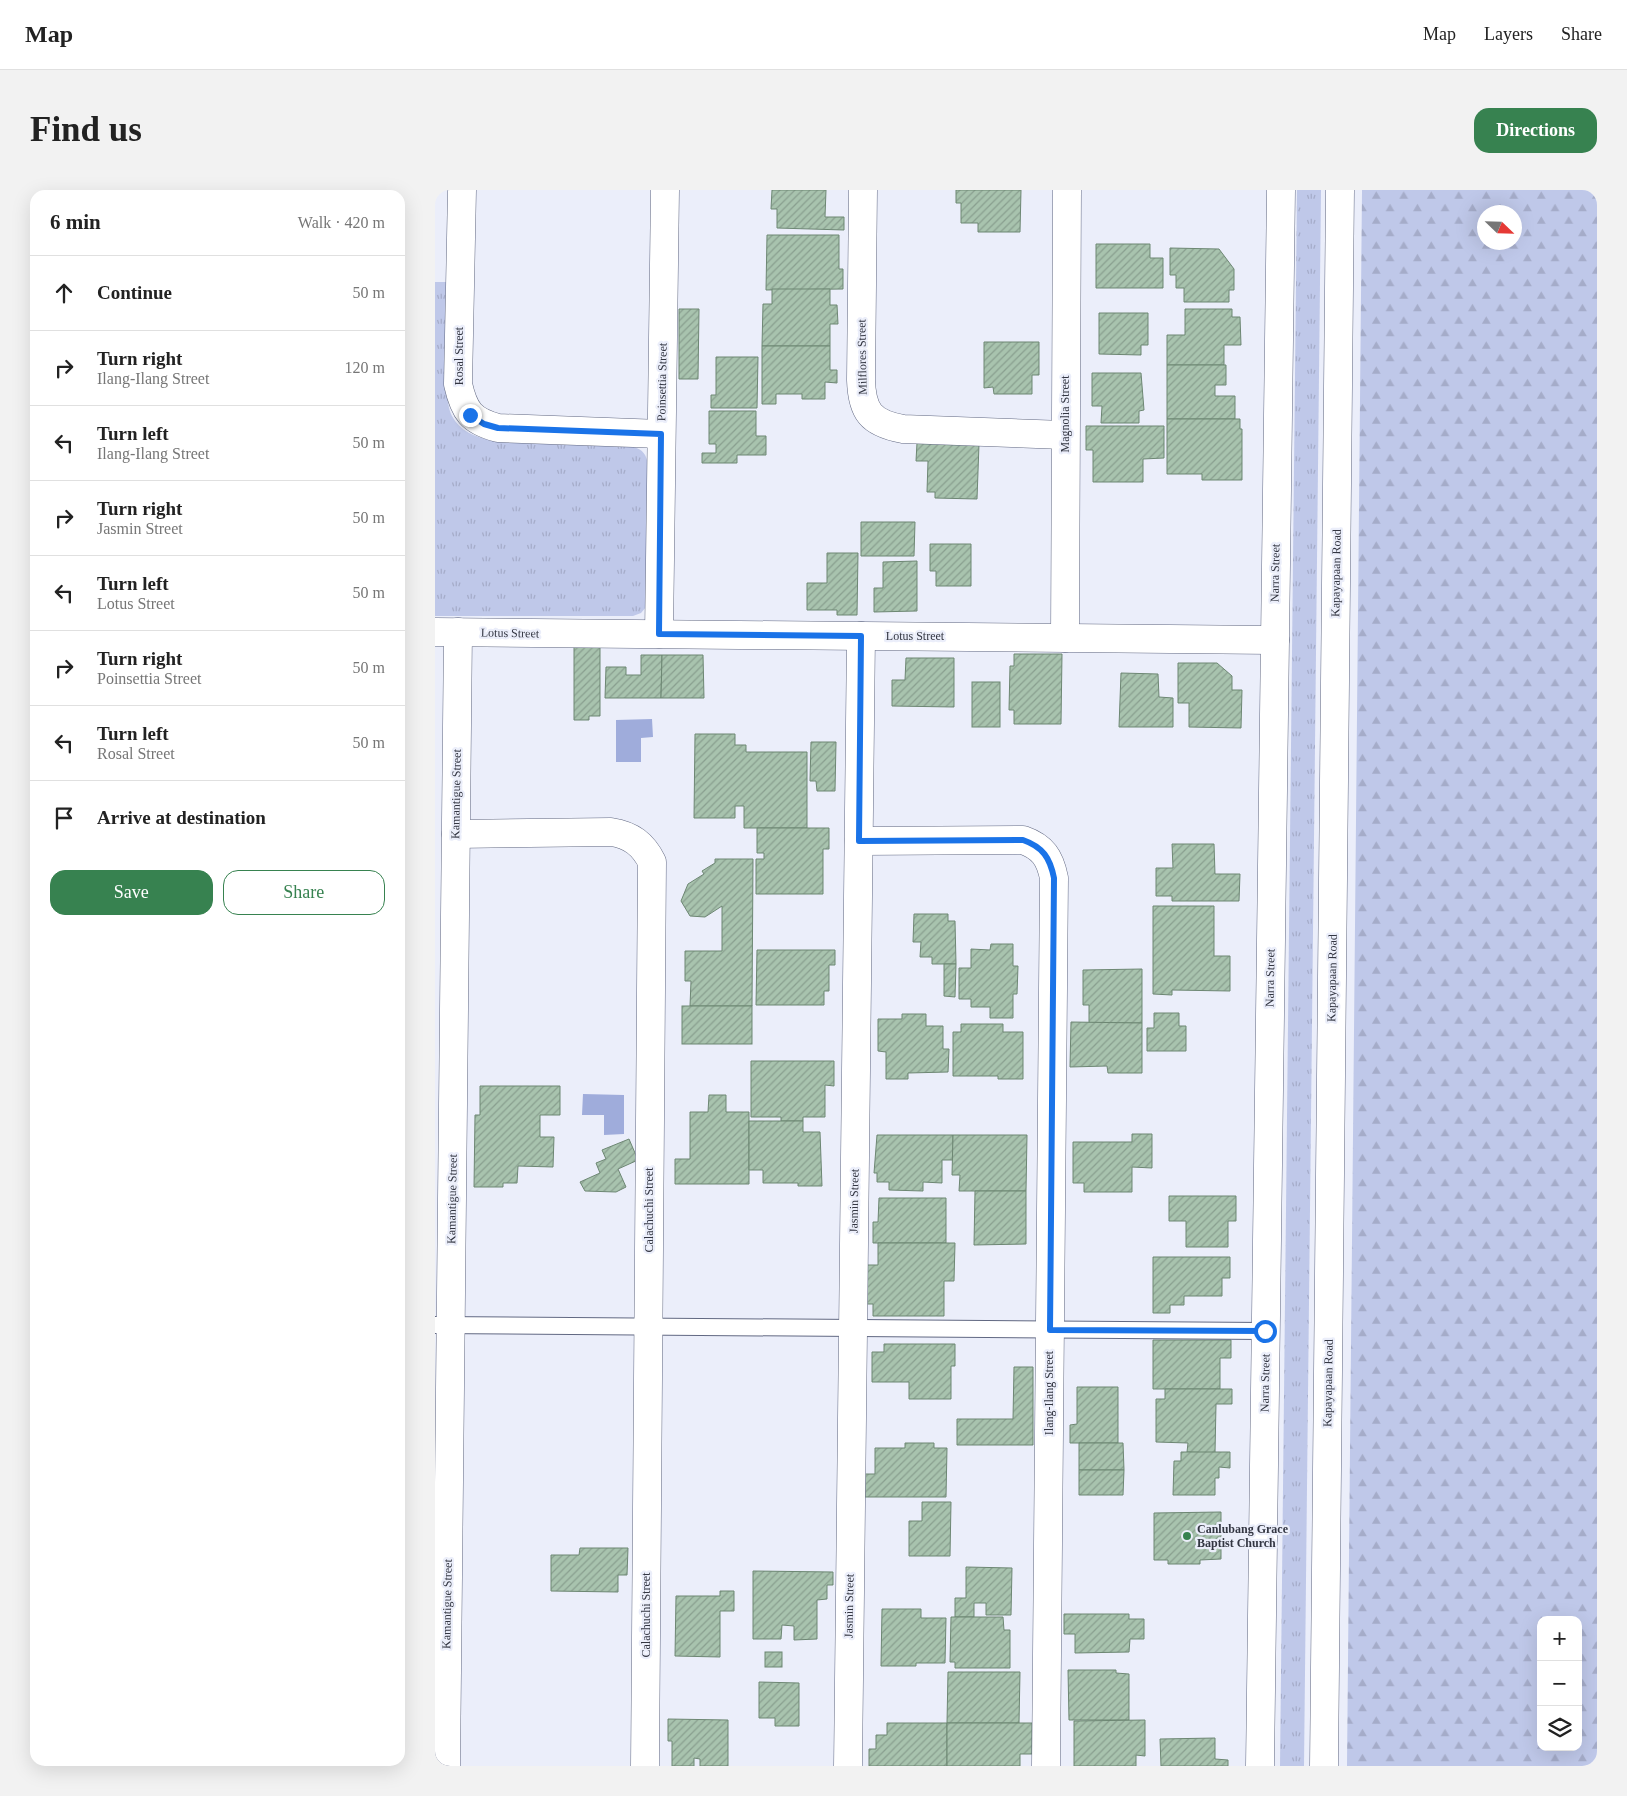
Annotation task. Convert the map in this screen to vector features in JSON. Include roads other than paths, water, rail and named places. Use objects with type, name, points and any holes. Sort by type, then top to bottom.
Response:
[{"type":"street","name":"Rosal Street","points":[[462,190],[458,384],[462,401],[470,415],[484,424],[498,428],[661,434]]},
{"type":"street","name":"Poinsettia Street","points":[[659,634],[665,190]]},
{"type":"street","name":"Milflores Street","points":[[863,190],[861,380],[863,404],[868,412],[882,424],[903,428],[1064,435]]},
{"type":"street","name":"Magnolia Street","points":[[1065,638],[1064,435],[1067,190]]},
{"type":"street","name":"Narra Street","points":[[1260,1766],[1281,190]]},
{"type":"street","name":"Kapayapaan Road","points":[[1324,1766],[1340,190]]},
{"type":"street","name":"Lotus Street","points":[[447,632],[1275,640]]},
{"type":"street","name":"Kamantigue Street","points":[[446,1766],[443,1325],[456,834],[447,632]]},
{"type":"street","name":"Jasmin Street","points":[[847,1766],[861,636]]},
{"type":"street","name":"Calachuchi Street","points":[[456,834],[611,832],[624,834],[636,841],[646,850],[652,862],[645,1766]]},
{"type":"street","name":"Ilang-Ilang Street","points":[[859,841],[1023,840],[1035,844],[1045,853],[1051,863],[1054,878],[1046,1766]]},
{"type":"lane","points":[[443,1325],[1265,1331]]},
{"type":"place","name":"Canlubang Grace Baptist Church","points":[[1187,1536]]}]
